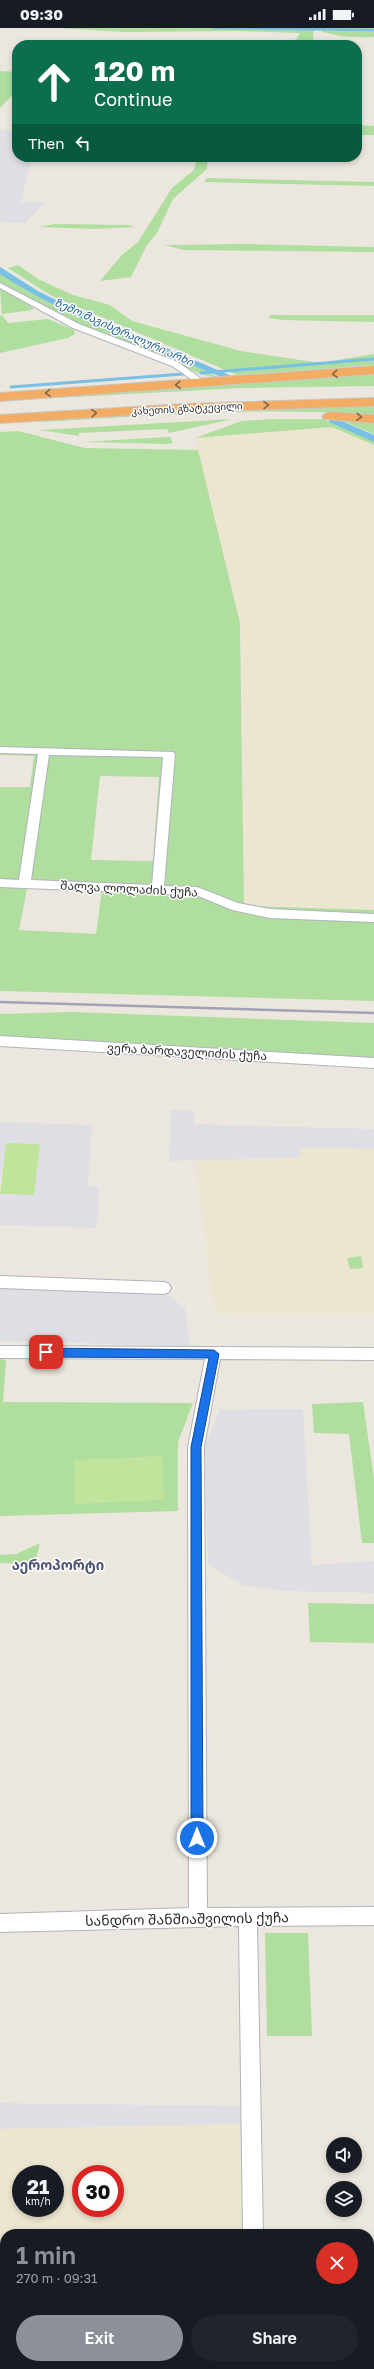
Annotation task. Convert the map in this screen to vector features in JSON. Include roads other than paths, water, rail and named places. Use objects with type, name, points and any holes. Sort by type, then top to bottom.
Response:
[{"type":"highway","points":[[0,397],[374,370]]},
{"type":"highway","points":[[265,392],[374,391]]},
{"type":"highway","name":"კახეთის გზატკეცილი","points":[[0,406],[249,392]]},
{"type":"highway","name":"კახეთის გზატკეცილი","points":[[0,419],[184,408],[374,402]]},
{"type":"highway","points":[[0,428],[260,417],[320,416],[374,419]]},
{"type":"highway","points":[[0,423],[27,417]]},
{"type":"street","points":[[0,285],[76,326],[175,364],[203,383]]},
{"type":"street","points":[[0,750],[169,754],[158,890]]},
{"type":"street","points":[[24,884],[44,751]]},
{"type":"street","name":"შალვა ლოლაძის ქუჩა","points":[[0,883],[196,892],[210,895],[236,907],[282,914],[374,918]]},
{"type":"street","name":"ვერა ბარდაველიძის ქუჩა","points":[[0,1041],[374,1063]]},
{"type":"street","points":[[0,1282],[164,1288]]},
{"type":"street","points":[[0,1352],[374,1354]]},
{"type":"street","points":[[198,1917],[196,1447],[214,1354]]},
{"type":"street","name":"სანდრო შანშიაშვილის ქუჩა","points":[[0,1923],[198,1917],[248,1918],[374,1916]]},
{"type":"street","points":[[248,1918],[253,2229]]},
{"type":"waterway","points":[[214,28],[374,30]]},
{"type":"waterway","name":"ზემო მაგისტრალური არხი","points":[[0,270],[35,293],[65,308],[229,377]]},
{"type":"waterway","points":[[201,373],[374,359]]},
{"type":"waterway","points":[[11,387],[183,374]]},
{"type":"waterway","name":"ზემო მაგისტრალური არხი","points":[[332,420],[374,439]]},
{"type":"railway","points":[[0,1002],[374,1013]]},
{"type":"district","name":"აეროპორტი","points":[[58,1565]]}]
